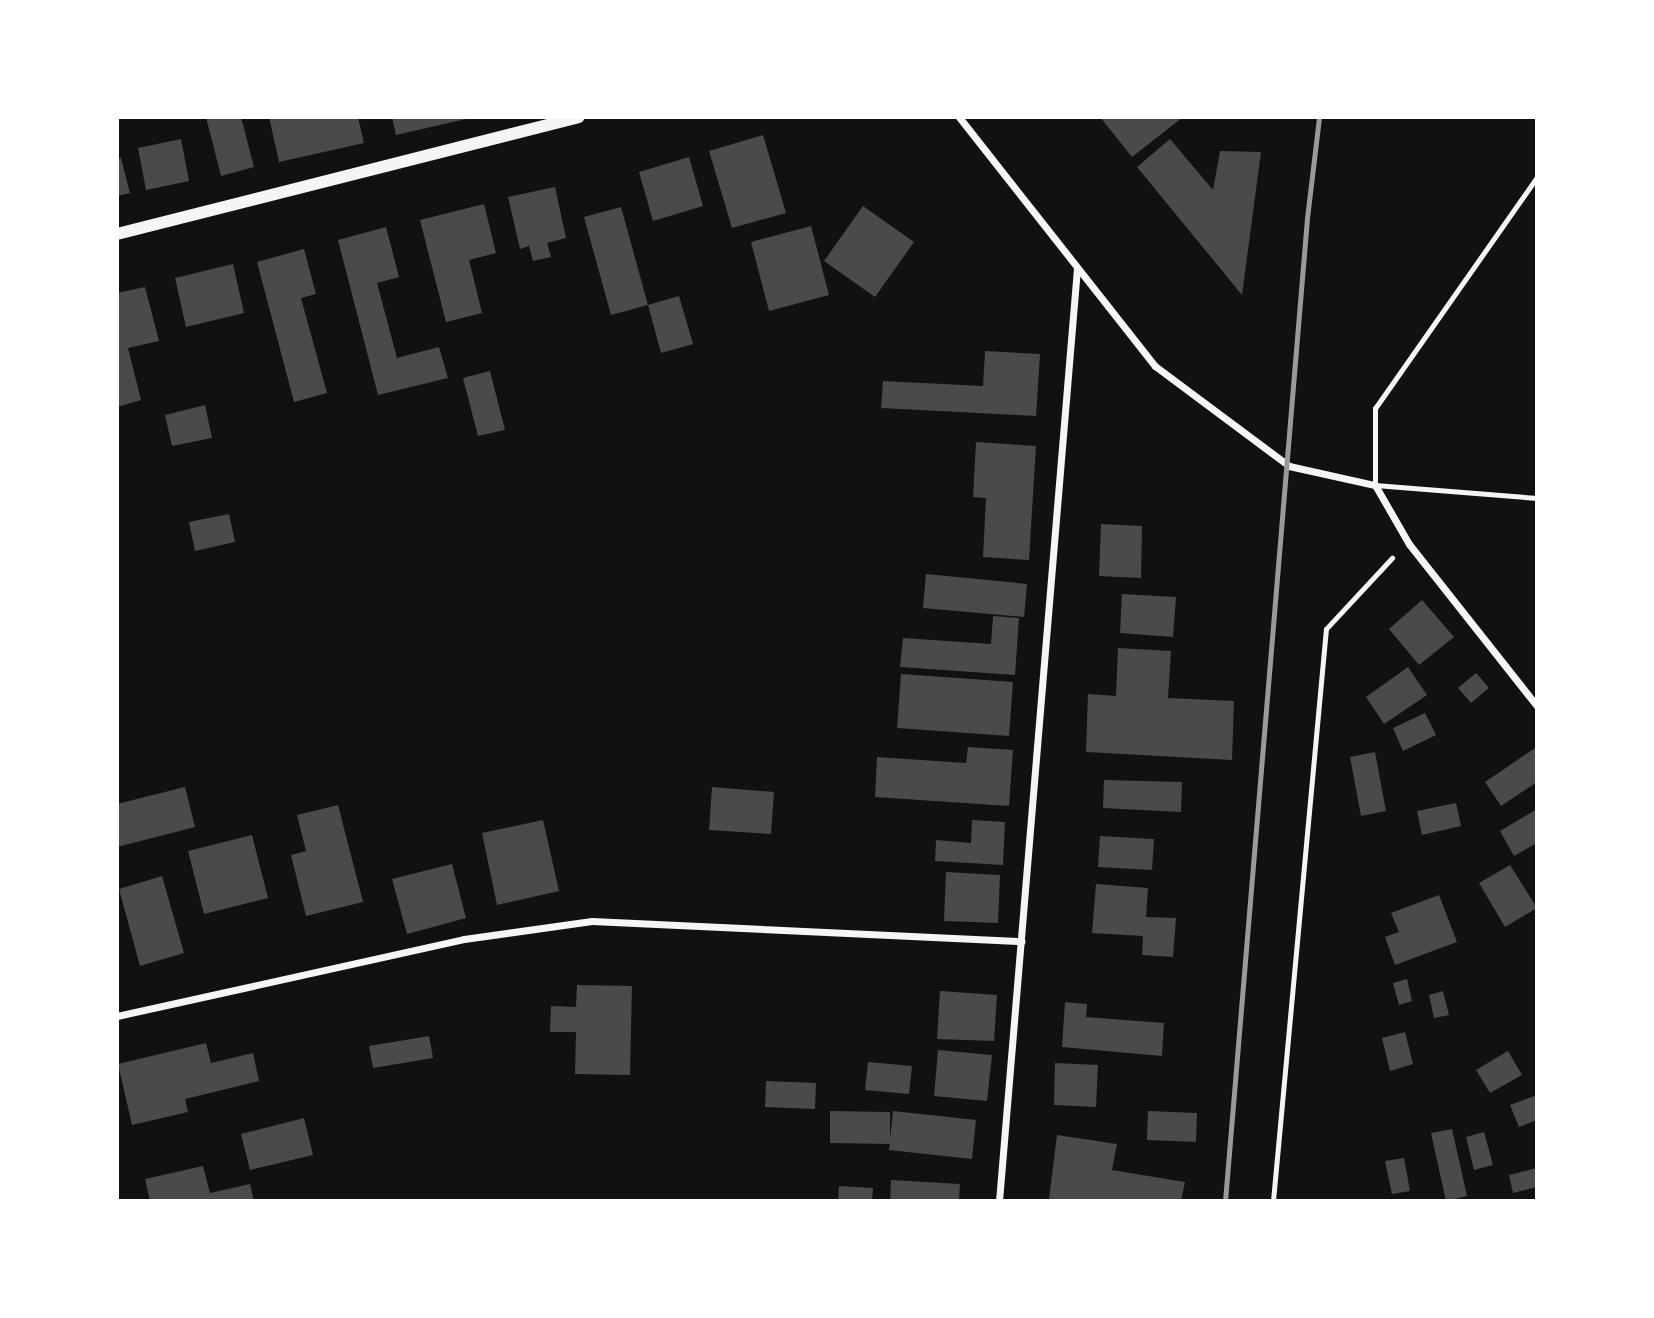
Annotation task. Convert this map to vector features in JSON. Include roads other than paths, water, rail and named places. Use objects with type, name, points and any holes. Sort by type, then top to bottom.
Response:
[{"type":"street","points":[[117,234],[578,117]]},
{"type":"street","points":[[959,117],[1155,366],[1289,466],[1375,485],[1409,544],[1537,706]]},
{"type":"street","points":[[999,1201],[1077,269]]},
{"type":"street","points":[[117,1016],[464,939],[592,921],[1021,940]]},
{"type":"lane","points":[[1537,177],[1375,408],[1375,485],[1537,499]]},
{"type":"railway","points":[[1225,1201],[1307,218],[1319,117]]}]
